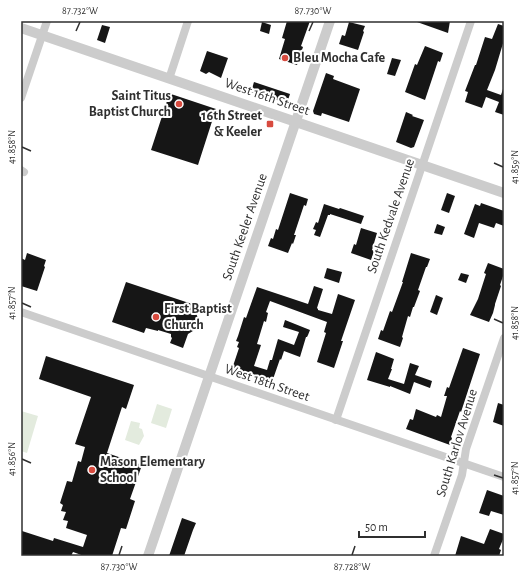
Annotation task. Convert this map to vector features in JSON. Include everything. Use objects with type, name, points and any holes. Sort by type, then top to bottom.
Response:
[{"type":"street","points":[[21,98],[47,21]]},
{"type":"street","points":[[169,79],[188,21]]},
{"type":"street","name":"South Keeler Avenue","points":[[148,556],[330,21]]},
{"type":"street","name":"South Kedvale Avenue","points":[[336,420],[471,21]]},
{"type":"street","name":"West 16th Street","points":[[21,28],[504,193]]},
{"type":"street","name":"West 18th Street","points":[[21,312],[504,477]]},
{"type":"street","name":"South Karlov Avenue","points":[[434,556],[462,475],[466,449],[504,338]]},
{"type":"shaded area","points":[[157,404],[172,409],[166,428],[151,423]]},
{"type":"shaded area","points":[[21,411],[38,416],[27,453],[21,451]]},
{"type":"shaded area","points":[[131,421],[140,423],[139,428],[142,429],[144,436],[139,445],[125,440]]},
{"type":"building","points":[[287,21],[310,21],[301,46],[303,47],[297,65],[279,59],[285,39],[282,38]]},
{"type":"building","points":[[450,21],[448,33],[417,22]]},
{"type":"building","points":[[262,22],[271,25],[269,34],[260,31]]},
{"type":"building","points":[[349,22],[365,26],[358,50],[339,44],[342,35],[345,36]]},
{"type":"building","points":[[498,24],[504,26],[504,40],[487,90],[501,95],[503,89],[504,90],[504,115],[495,112],[499,102],[486,97],[482,108],[465,102],[468,92],[465,91],[476,65],[485,37],[492,39]]},
{"type":"building","points":[[102,25],[110,27],[105,43],[97,40]]},
{"type":"building","points":[[425,46],[443,53],[440,62],[438,61],[425,100],[405,92],[415,64],[417,65]]},
{"type":"building","points":[[207,51],[228,58],[221,78],[209,72],[206,74],[200,71]]},
{"type":"building","points":[[392,58],[401,60],[395,76],[387,74]]},
{"type":"building","points":[[326,73],[334,76],[333,79],[360,89],[349,122],[322,113],[321,116],[314,114],[313,111]]},
{"type":"building","points":[[254,82],[290,94],[287,103],[251,92]]},
{"type":"building","points":[[165,92],[216,109],[198,165],[151,150],[167,101],[163,100]]},
{"type":"building","points":[[406,112],[413,115],[412,116],[424,120],[414,147],[411,148],[396,142]]},
{"type":"building","points":[[290,193],[308,199],[306,206],[304,205],[294,235],[296,235],[293,244],[292,243],[288,253],[268,246],[271,238],[273,239],[276,229],[278,230]]},
{"type":"building","points":[[447,193],[455,196],[449,213],[441,210]]},
{"type":"building","points":[[481,203],[504,211],[504,226],[496,223],[494,228],[479,223],[474,238],[464,234],[475,204],[480,206]]},
{"type":"building","points":[[324,204],[364,216],[361,224],[330,214],[328,215],[320,237],[314,235],[316,230],[313,229],[316,222],[318,223]]},
{"type":"building","points":[[437,224],[445,227],[442,235],[434,233]]},
{"type":"building","points":[[361,228],[377,233],[371,260],[351,253],[354,244],[356,245]]},
{"type":"building","points":[[27,253],[46,260],[37,291],[21,286],[21,258],[25,260]]},
{"type":"building","points":[[411,253],[430,259],[418,290],[420,291],[414,307],[410,317],[408,316],[400,347],[378,339],[381,330],[383,331],[390,311],[392,312],[403,282]]},
{"type":"building","points":[[488,263],[504,269],[501,286],[489,322],[470,315],[478,299]]},
{"type":"building","points":[[327,268],[342,272],[339,283],[324,278]]},
{"type":"building","points":[[461,273],[469,275],[466,283],[458,280]]},
{"type":"building","name":"First Baptist Church","points":[[126,282],[198,306],[196,313],[201,326],[188,334],[183,348],[170,343],[172,338],[171,334],[146,328],[144,333],[112,322]]},
{"type":"building","points":[[314,286],[323,289],[317,308],[318,310],[332,314],[338,294],[355,300],[341,341],[343,341],[334,368],[317,362],[326,333],[324,332],[327,322],[270,301],[266,312],[268,313],[266,322],[264,321],[257,344],[261,345],[254,366],[267,370],[270,360],[272,360],[278,339],[294,345],[299,332],[283,327],[285,320],[310,330],[306,337],[300,357],[284,351],[272,382],[232,369],[239,348],[237,347],[239,342],[236,341],[244,317],[246,318],[257,287],[308,304]]},
{"type":"building","points":[[436,295],[443,298],[437,315],[430,312]]},
{"type":"building","points":[[463,348],[480,354],[451,437],[450,445],[406,429],[410,419],[413,420],[416,409],[436,417],[437,415],[441,417],[447,396],[444,396],[447,387],[449,388]]},
{"type":"building","points":[[376,352],[394,359],[388,379],[404,384],[410,363],[419,366],[415,375],[432,381],[430,388],[414,382],[410,394],[390,386],[367,380]]},
{"type":"building","points":[[46,356],[134,385],[126,409],[122,407],[107,453],[142,465],[130,499],[135,501],[126,529],[121,528],[112,556],[84,556],[73,552],[71,556],[21,556],[22,531],[53,541],[54,538],[83,547],[87,535],[66,528],[68,521],[63,520],[66,512],[61,511],[63,505],[60,503],[67,481],[72,482],[78,461],[81,462],[85,447],[75,444],[91,397],[39,379]]},
{"type":"building","points":[[498,403],[504,405],[504,426],[493,422]]},
{"type":"building","points":[[487,490],[504,496],[504,515],[491,511],[489,516],[479,513]]},
{"type":"building","points":[[182,518],[196,523],[184,556],[169,556]]},
{"type":"building","points":[[490,529],[504,534],[499,549],[501,550],[499,556],[455,556],[461,536],[484,544]]},
{"type":"place","name":"Bleu Mocha Cafe","points":[[285,58]]},
{"type":"place","name":"Saint Titus Baptist Church","points":[[179,104]]},
{"type":"place","name":"16th Street & Keeler","points":[[270,124]]},
{"type":"place","name":"First Baptist Church","points":[[156,317]]},
{"type":"place","name":"Mason Elementary School","points":[[92,470]]}]
